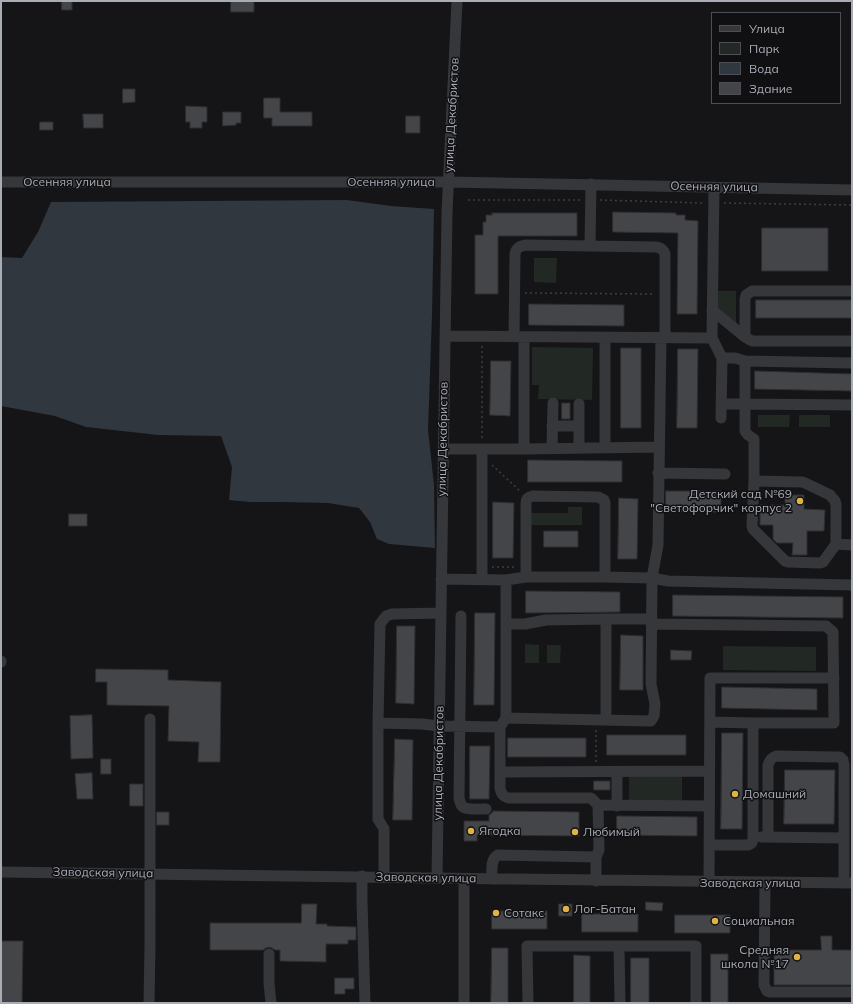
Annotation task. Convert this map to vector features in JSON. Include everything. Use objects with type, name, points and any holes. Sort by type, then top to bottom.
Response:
[{"type":"street","name":"улица Декабристов","points":[[437,878],[446,220],[457,1]]},
{"type":"street","name":"Осенняя улица","points":[[1,182],[449,182],[852,190]]},
{"type":"street","points":[[590,246],[591,184]]},
{"type":"street","points":[[714,187],[712,338],[722,358],[721,418]]},
{"type":"street","points":[[378,723],[460,727],[503,722],[601,720],[651,721],[654,716],[655,704],[651,684],[652,578],[658,545],[658,473],[665,294],[665,254],[661,247],[520,246],[516,249],[514,292],[519,337],[524,449]]},
{"type":"street","points":[[745,337],[745,300],[746,295],[752,291],[852,291]]},
{"type":"street","points":[[712,310],[752,341],[852,341]]},
{"type":"street","points":[[445,336],[712,338]]},
{"type":"street","points":[[605,448],[606,337]]},
{"type":"street","points":[[722,358],[735,358],[745,361],[852,363]]},
{"type":"street","points":[[745,361],[745,431],[746,434],[754,439],[753,529],[788,562],[823,562],[836,544],[836,504],[833,497],[802,482],[754,481]]},
{"type":"street","points":[[552,448],[553,403]]},
{"type":"street","points":[[578,448],[579,404]]},
{"type":"street","points":[[722,404],[852,405]]},
{"type":"street","points":[[552,426],[579,426]]},
{"type":"street","points":[[443,449],[482,452],[552,448],[659,447]]},
{"type":"street","points":[[482,452],[482,579]]},
{"type":"street","points":[[658,473],[725,474]]},
{"type":"street","points":[[523,572],[526,500],[533,496],[598,496],[604,500],[605,503],[605,577]]},
{"type":"street","points":[[836,544],[852,545]]},
{"type":"street","points":[[441,579],[506,580],[523,572],[652,578],[676,581],[852,586]]},
{"type":"street","points":[[506,580],[507,624],[500,772],[501,793],[508,798],[591,798],[598,806],[596,881]]},
{"type":"street","points":[[384,877],[384,829],[378,819],[380,624],[382,619],[392,614],[440,614]]},
{"type":"street","points":[[461,616],[459,798],[462,806],[466,808],[486,809]]},
{"type":"street","points":[[507,624],[525,624],[546,620],[606,619],[651,622],[826,626],[833,632],[834,723],[710,722]]},
{"type":"street","points":[[601,720],[606,619]]},
{"type":"street","points":[[709,882],[710,678],[834,678]]},
{"type":"street","points":[[149,1003],[150,719]]},
{"type":"street","points":[[709,845],[748,845],[752,843],[753,723]]},
{"type":"street","points":[[768,837],[768,765],[772,757],[840,758],[843,760],[844,765],[844,838],[848,883]]},
{"type":"street","points":[[500,772],[709,771]]},
{"type":"street","points":[[617,772],[617,806]]},
{"type":"street","points":[[598,806],[709,806]]},
{"type":"street","points":[[753,837],[844,838]]},
{"type":"street","points":[[492,879],[493,860],[495,856],[498,855],[596,857]]},
{"type":"street","name":"Заводская улица","points":[[1,872],[362,876],[596,881],[848,883]]},
{"type":"street","points":[[362,876],[365,1003]]},
{"type":"street","points":[[464,879],[464,1003]]},
{"type":"street","points":[[765,883],[765,988],[770,992],[852,992]]},
{"type":"street","points":[[528,1003],[527,946],[696,946],[696,1003]]},
{"type":"street","points":[[619,946],[620,1003]]},
{"type":"street","points":[[269,954],[271,1003]]},
{"type":"path","points":[[468,200],[591,200],[852,205]]},
{"type":"path","points":[[514,292],[665,294]]},
{"type":"path","points":[[482,336],[482,452],[520,491]]},
{"type":"path","points":[[482,567],[523,572]]},
{"type":"path","points":[[596,772],[601,720]]},
{"type":"green space","points":[[534,258],[557,258],[556,283],[534,282]]},
{"type":"green space","points":[[716,291],[736,291],[736,325],[716,309]]},
{"type":"green space","points":[[532,347],[593,348],[592,400],[538,399],[539,385],[532,385]]},
{"type":"green space","points":[[758,415],[790,415],[789,427],[758,427]]},
{"type":"green space","points":[[799,415],[830,415],[830,427],[799,427]]},
{"type":"green space","points":[[568,507],[582,507],[582,525],[529,525],[529,513],[568,513]]},
{"type":"green space","points":[[525,644],[539,645],[539,663],[525,663]]},
{"type":"green space","points":[[547,645],[561,645],[560,663],[547,663]]},
{"type":"green space","points":[[723,646],[816,647],[816,671],[723,670]]},
{"type":"green space","points":[[629,774],[682,775],[682,803],[629,803]]},
{"type":"water","points":[[347,200],[391,206],[434,209],[428,430],[434,485],[435,548],[389,544],[377,539],[370,522],[359,508],[328,503],[250,502],[229,500],[232,467],[221,436],[158,435],[86,427],[55,416],[1,406],[1,257],[22,258],[38,232],[51,202]]},
{"type":"building","points":[[62,1],[72,1],[72,10],[62,10]]},
{"type":"building","points":[[231,1],[254,1],[254,12],[231,12]]},
{"type":"building","points":[[123,89],[135,89],[135,102],[123,103]]},
{"type":"building","points":[[264,98],[280,98],[280,112],[312,112],[312,126],[272,126],[272,118],[264,118]]},
{"type":"building","points":[[186,106],[207,107],[207,122],[202,122],[202,128],[190,128],[190,122],[186,122]]},
{"type":"building","points":[[223,112],[241,112],[241,123],[223,126]]},
{"type":"building","points":[[83,114],[103,114],[103,128],[84,128]]},
{"type":"building","points":[[406,116],[420,116],[420,133],[406,133]]},
{"type":"building","points":[[40,122],[53,122],[53,130],[40,130]]},
{"type":"building","points":[[613,212],[676,213],[676,215],[685,215],[685,220],[698,221],[697,314],[677,314],[678,233],[613,232]]},
{"type":"building","points":[[492,213],[577,213],[577,236],[498,236],[498,294],[475,294],[475,235],[483,235],[483,222],[486,222],[486,215],[492,215]]},
{"type":"building","points":[[762,228],[828,228],[828,271],[762,271]]},
{"type":"building","points":[[756,300],[852,300],[852,318],[756,318]]},
{"type":"building","points":[[529,304],[624,305],[624,326],[529,325]]},
{"type":"building","points":[[621,348],[641,348],[641,428],[621,428]]},
{"type":"building","points":[[678,349],[698,349],[697,428],[677,428]]},
{"type":"building","points":[[491,361],[511,361],[510,416],[490,415]]},
{"type":"building","points":[[755,371],[852,374],[852,391],[755,389]]},
{"type":"building","points":[[562,403],[570,403],[570,419],[562,419]]},
{"type":"building","points":[[528,460],[622,461],[622,482],[528,482]]},
{"type":"building","points":[[666,491],[721,491],[721,512],[666,512]]},
{"type":"building","points":[[785,495],[804,495],[804,509],[825,510],[824,531],[807,531],[807,555],[792,555],[793,543],[777,543],[773,539],[773,525],[760,525],[760,505],[785,505]]},
{"type":"building","points":[[619,498],[638,499],[637,559],[618,559]]},
{"type":"building","points":[[493,502],[514,503],[513,558],[493,558]]},
{"type":"building","points":[[69,514],[87,514],[87,526],[69,526]]},
{"type":"building","points":[[544,531],[578,531],[578,547],[544,547]]},
{"type":"building","points":[[526,591],[620,592],[620,612],[526,613]]},
{"type":"building","points":[[673,595],[843,597],[843,618],[673,616]]},
{"type":"building","points":[[475,613],[495,613],[494,705],[474,705]]},
{"type":"building","points":[[397,626],[415,626],[414,704],[396,703]]},
{"type":"building","points":[[621,635],[643,636],[643,690],[620,690]]},
{"type":"building","points":[[671,650],[692,651],[691,660],[671,660]]},
{"type":"building","points":[[96,669],[168,670],[168,680],[221,682],[220,762],[198,762],[199,742],[168,741],[169,706],[107,705],[107,682],[96,682]]},
{"type":"building","points":[[722,687],[817,689],[817,710],[722,708]]},
{"type":"building","points":[[92,715],[93,758],[71,759],[70,716]]},
{"type":"building","points":[[722,733],[743,733],[742,829],[721,829]]},
{"type":"building","points":[[607,735],[686,735],[686,755],[607,755]]},
{"type":"building","points":[[508,738],[586,738],[586,757],[508,757]]},
{"type":"building","points":[[395,739],[413,740],[412,820],[393,820]]},
{"type":"building","points":[[470,746],[490,746],[489,799],[470,799]]},
{"type":"building","points":[[101,759],[111,759],[111,774],[101,774]]},
{"type":"building","points":[[785,770],[835,770],[834,824],[784,824]]},
{"type":"building","points":[[92,773],[93,799],[77,799],[75,774]]},
{"type":"building","points":[[594,781],[610,781],[610,790],[594,790]]},
{"type":"building","points":[[130,784],[143,784],[143,806],[130,806]]},
{"type":"building","points":[[493,811],[579,812],[579,836],[477,835],[477,841],[464,841],[464,821],[489,821],[489,815]]},
{"type":"building","points":[[157,812],[169,812],[169,825],[157,825]]},
{"type":"building","points":[[617,816],[697,817],[697,836],[617,835]]},
{"type":"building","points":[[646,902],[663,903],[662,911],[646,910]]},
{"type":"building","points":[[302,904],[317,904],[316,924],[356,927],[356,940],[348,940],[348,944],[326,944],[326,962],[280,961],[280,950],[275,950],[269,947],[263,950],[210,950],[210,923],[301,923]]},
{"type":"building","points":[[559,904],[572,904],[572,916],[559,916]]},
{"type":"building","points":[[492,911],[547,911],[547,929],[492,929]]},
{"type":"building","points":[[582,914],[638,914],[638,932],[582,932]]},
{"type":"building","points":[[675,915],[730,915],[730,933],[675,933]]},
{"type":"building","points":[[821,936],[832,936],[832,950],[852,950],[852,985],[774,985],[774,950],[821,950]]},
{"type":"building","points":[[1,941],[23,941],[22,1003],[1,1003]]},
{"type":"building","points":[[492,948],[508,948],[508,1003],[491,1003]]},
{"type":"building","points":[[711,954],[728,954],[728,1003],[711,1003]]},
{"type":"building","points":[[574,955],[590,956],[590,1003],[574,1003]]},
{"type":"building","points":[[631,958],[649,958],[649,1003],[631,1003]]},
{"type":"building","points":[[335,978],[354,978],[354,989],[345,989],[345,994],[335,994]]},
{"type":"place","name":"Детский сад №69 \"Светофорчик\" корпус 2","points":[[800,501]]},
{"type":"place","name":"Домашний","points":[[735,794]]},
{"type":"place","name":"Ягодка","points":[[471,831]]},
{"type":"place","name":"Любимый","points":[[575,832]]},
{"type":"place","name":"Лог-Батан","points":[[566,909]]},
{"type":"place","name":"Сотакс","points":[[496,913]]},
{"type":"place","name":"Социальная","points":[[715,921]]},
{"type":"place","name":"Средняя школа №17","points":[[797,957]]}]
